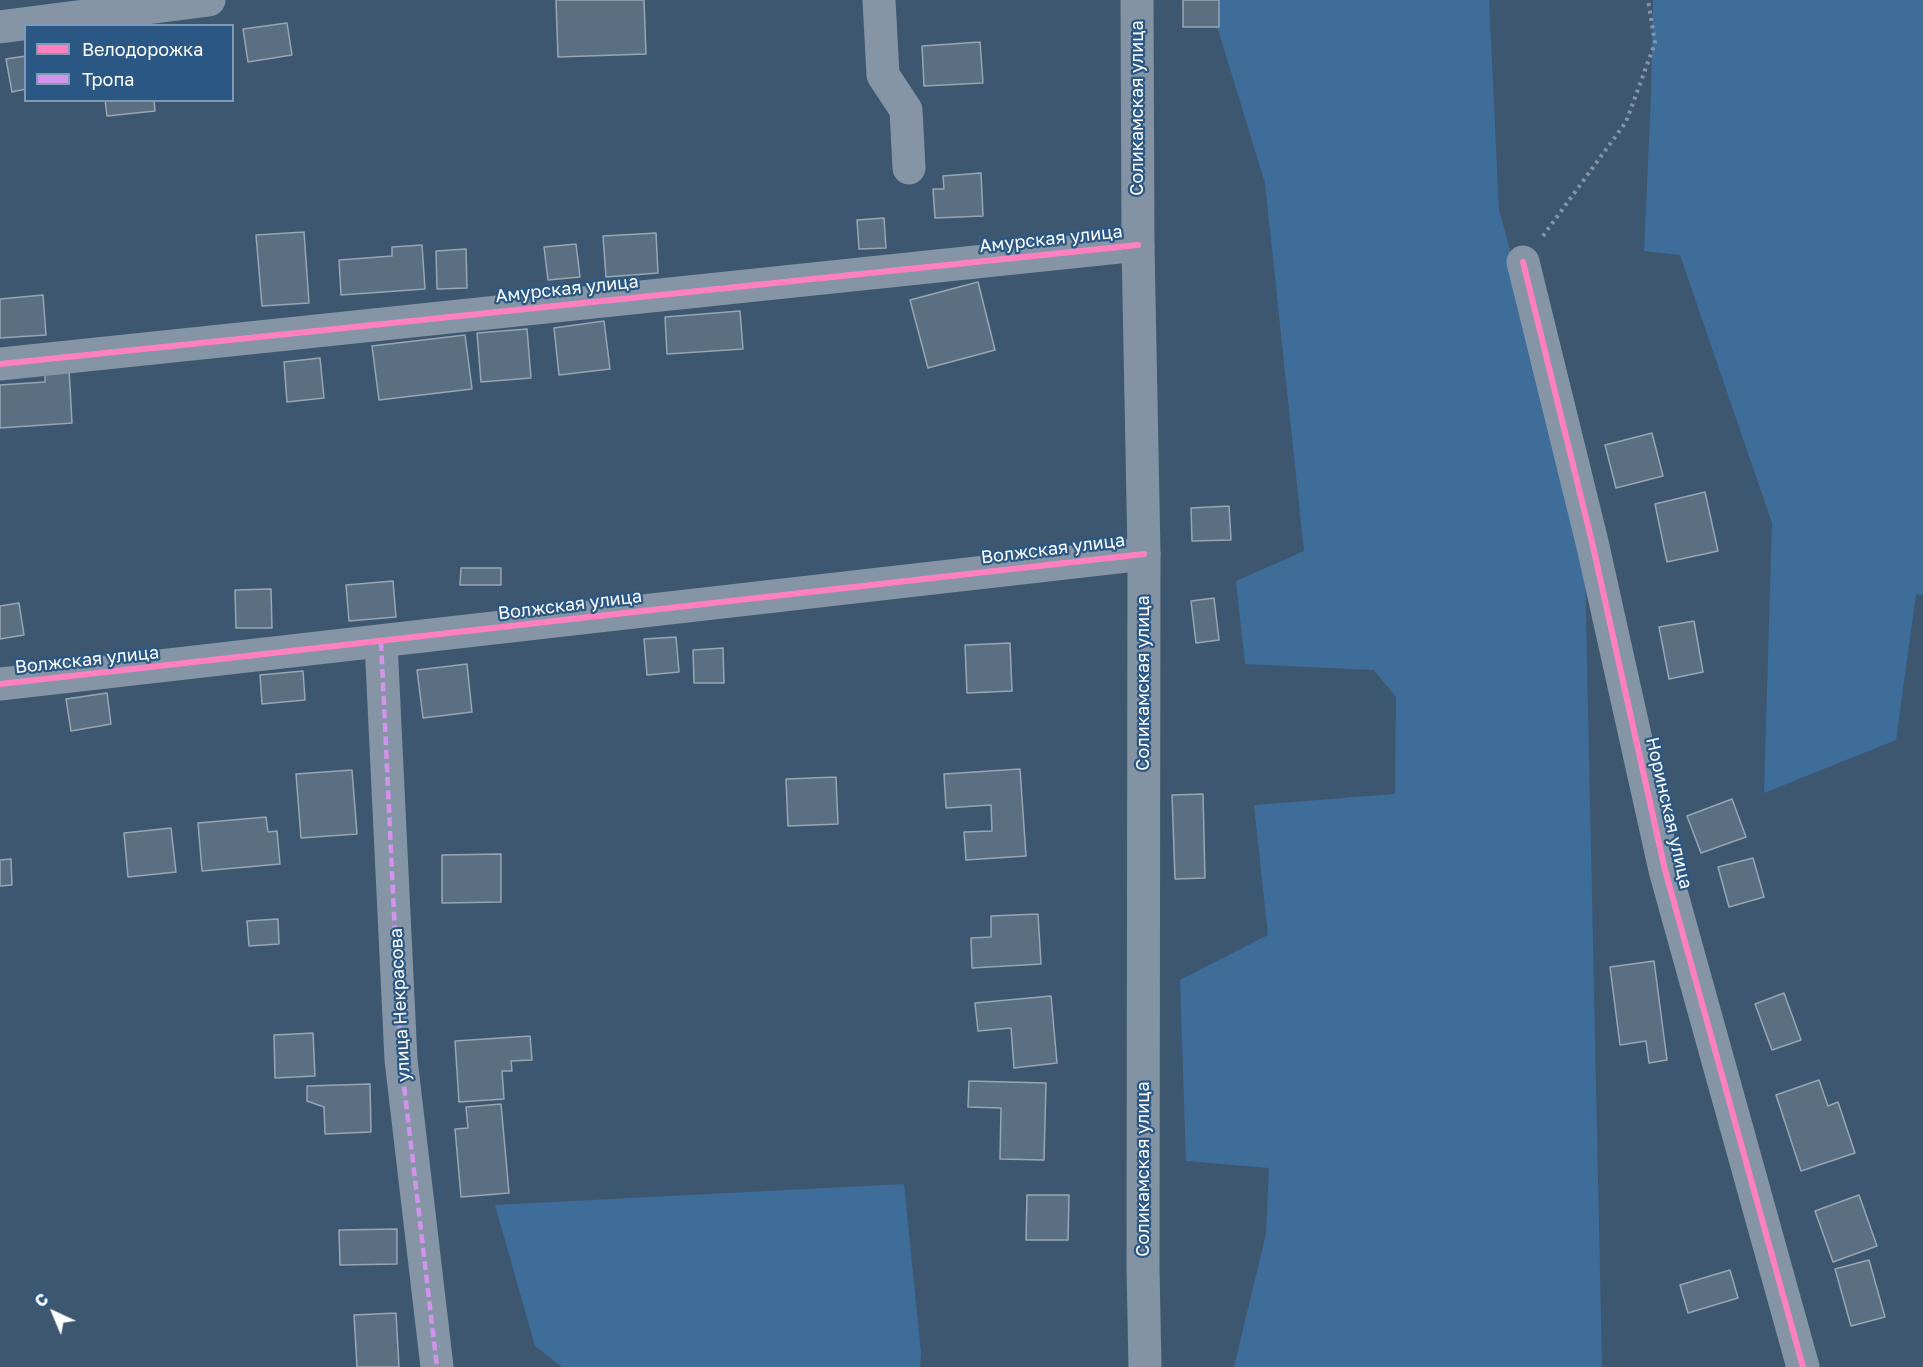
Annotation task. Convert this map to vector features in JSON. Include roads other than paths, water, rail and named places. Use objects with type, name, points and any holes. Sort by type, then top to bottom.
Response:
[{"type":"main road","name":"Соликамская улица","points":[[1137,0],[1138,245],[1144,554],[1143,1268],[1145,1367]]},
{"type":"street","points":[[0,27],[209,0]]},
{"type":"street","points":[[879,0],[883,75],[906,110],[909,168]]},
{"type":"street","name":"Амурская улица","points":[[0,363],[1138,245]]},
{"type":"street","name":"Норинская улица","points":[[1523,262],[1592,542],[1665,870],[1803,1367]]},
{"type":"street","name":"Волжская улица","points":[[0,684],[1144,554]]},
{"type":"street","name":"улица Некрасова","points":[[381,642],[401,1060],[437,1367]]}]
